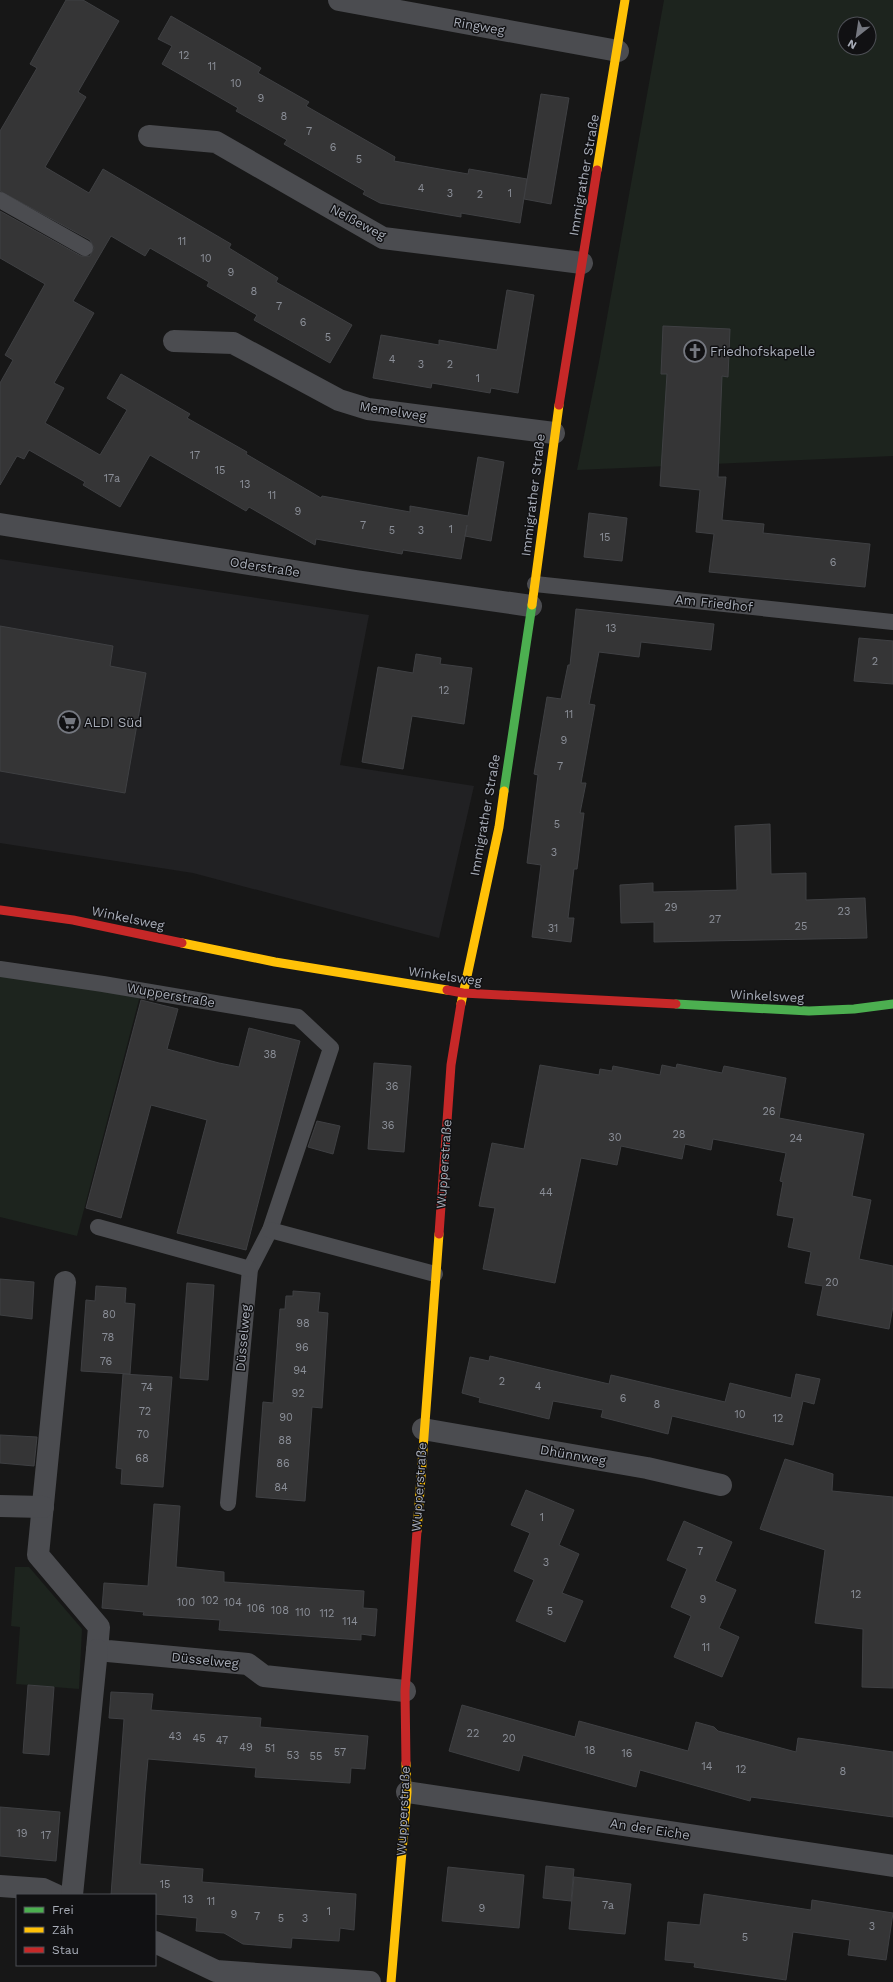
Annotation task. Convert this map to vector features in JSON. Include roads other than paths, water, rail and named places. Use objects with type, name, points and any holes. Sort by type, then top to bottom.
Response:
[{"type":"street","name":"Ringweg","points":[[339,0],[618,51]]},
{"type":"street","name":"Immigrather Straße","points":[[463,993],[499,827],[535,584],[554,434],[618,51],[625,0]]},
{"type":"street","name":"Neißeweg","points":[[149,136],[216,142],[384,238],[582,263]]},
{"type":"street","name":"Memelweg","points":[[174,341],[233,343],[338,400],[368,409],[554,434]]},
{"type":"street","name":"Oderstraße","points":[[0,524],[356,581],[531,606]]},
{"type":"street","name":"Winkelsweg","points":[[0,910],[73,920],[275,962],[463,993],[809,1011],[854,1009],[893,1004]]},
{"type":"street","name":"Wupperstraße","points":[[391,1982],[407,1792],[405,1691],[423,1429],[451,1065],[463,993]]},
{"type":"street","points":[[65,1282],[38,1555],[98,1627],[97,1650],[72,1894]]},
{"type":"street","name":"Dhünnweg","points":[[423,1429],[648,1468],[721,1485]]},
{"type":"street","points":[[0,1506],[43,1507]]},
{"type":"street","name":"Düsselweg","points":[[97,1650],[248,1664],[264,1676],[405,1691]]},
{"type":"street","name":"An der Eiche","points":[[407,1792],[893,1866]]},
{"type":"street","points":[[0,1886],[43,1889],[54,1894]]},
{"type":"street","points":[[156,1942],[216,1971],[370,1982]]},
{"type":"lane","points":[[0,200],[85,248]]},
{"type":"lane","name":"Am Friedhof","points":[[535,584],[893,622]]},
{"type":"lane","name":"Wupperstraße","points":[[0,969],[103,984],[298,1017],[331,1048],[270,1230]]},
{"type":"lane","points":[[98,1227],[250,1269]]},
{"type":"lane","points":[[270,1230],[435,1274]]},
{"type":"lane","name":"Düsselweg","points":[[228,1503],[250,1269],[270,1230]]},
{"type":"place","name":"Friedhofskapelle","points":[[695,351]]},
{"type":"place","name":"ALDI Süd","points":[[69,722]]}]
